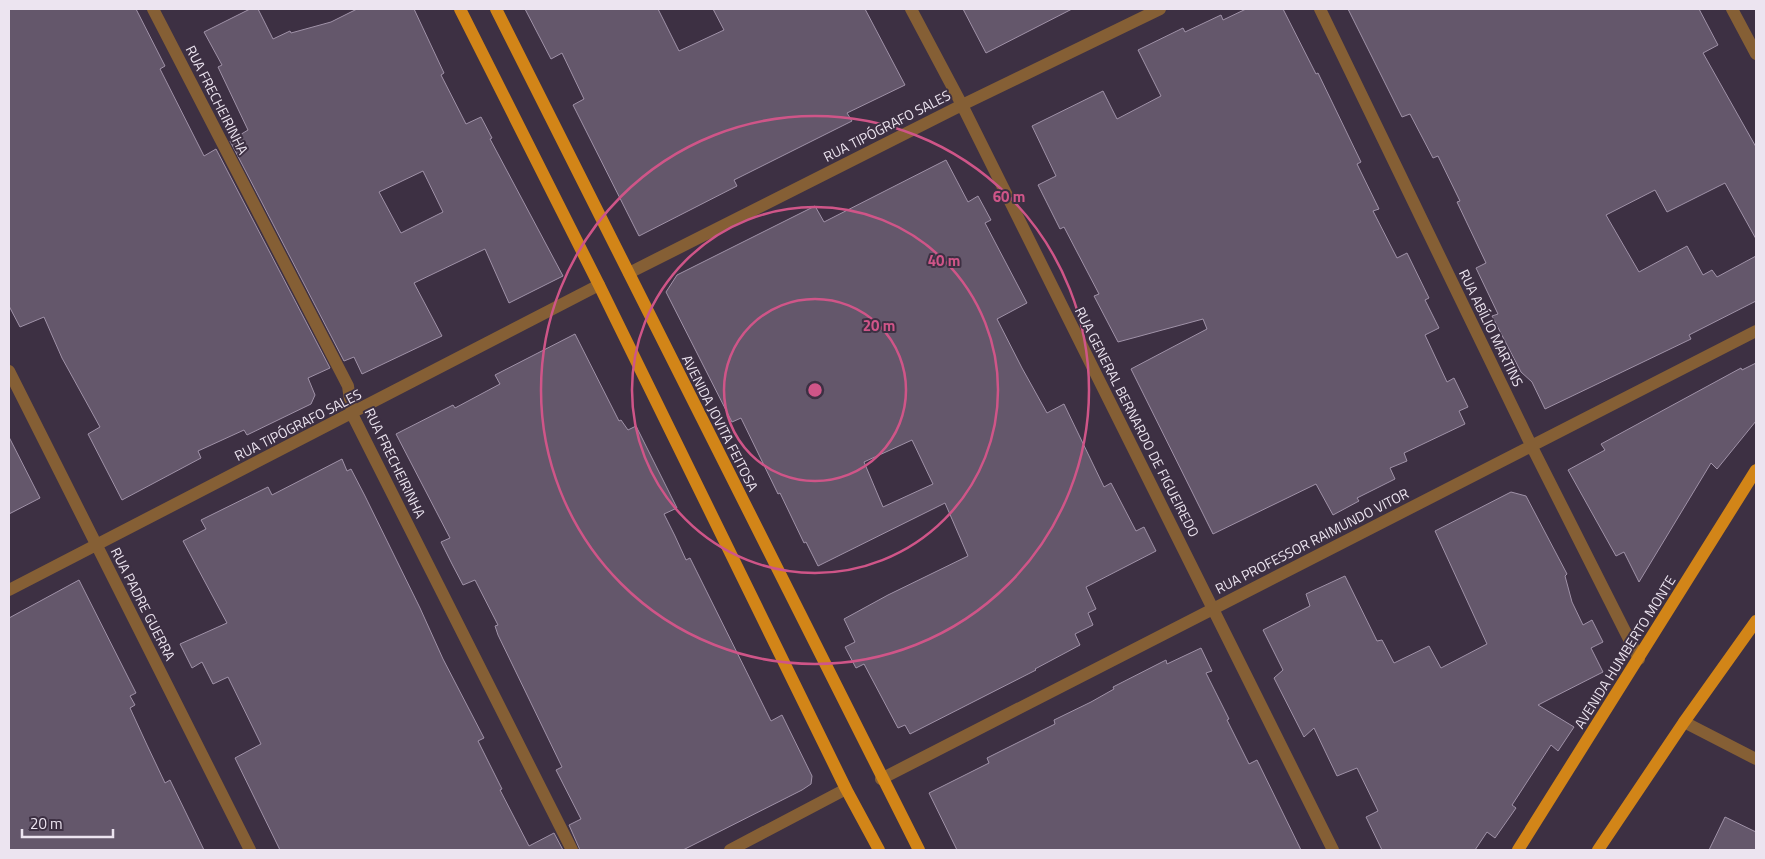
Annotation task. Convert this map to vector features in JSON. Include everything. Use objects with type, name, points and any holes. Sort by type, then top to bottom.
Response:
[{"type":"main road","points":[[460,9],[599,284],[846,788],[879,850]]},
{"type":"main road","name":"AVENIDA JOVITA FEITOSA","points":[[496,9],[881,778],[919,850]]},
{"type":"main road","name":"AVENIDA HUMBERTO MONTE","points":[[1518,850],[1756,470]]},
{"type":"main road","points":[[1598,850],[1684,722],[1756,621]]},
{"type":"street","name":"RUA FRECHEIRINHA","points":[[153,9],[348,386],[352,414],[572,850]]},
{"type":"street","name":"RUA GENERAL BERNARDO DE FIGUEIREDO","points":[[911,9],[962,105],[1333,850]]},
{"type":"street","name":"RUA TIPÓGRAFO SALES","points":[[629,274],[962,105],[1160,9]]},
{"type":"street","name":"RUA ABÍLIO MARTINS","points":[[1320,9],[1531,445],[1639,659]]},
{"type":"street","points":[[1732,9],[1756,54]]},
{"type":"street","name":"RUA TIPÓGRAFO SALES","points":[[9,590],[352,414],[599,284]]},
{"type":"street","name":"RUA PROFESSOR RAIMUNDO VITOR","points":[[881,778],[1756,331]]},
{"type":"street","name":"RUA PADRE GUERRA","points":[[9,371],[250,850]]},
{"type":"street","points":[[1684,722],[1756,759]]},
{"type":"street","points":[[730,850],[846,788]]},
{"type":"building","points":[[9,9],[136,9],[165,66],[160,69],[204,156],[216,149],[330,368],[308,378],[315,395],[311,404],[247,435],[244,430],[198,451],[201,458],[122,500],[88,434],[100,427],[62,358],[44,317],[20,327],[9,306]]},
{"type":"building","points":[[250,9],[258,9],[273,39],[290,31],[291,33],[331,22],[357,9],[414,9],[444,73],[441,75],[466,124],[481,117],[492,138],[490,139],[563,276],[509,303],[485,249],[414,283],[442,336],[362,374],[354,357],[344,361],[230,141],[248,130],[218,67],[222,65],[204,32]],"holes":[[[423,171],[443,212],[401,233],[379,192]]]},
{"type":"building","points":[[525,9],[658,9],[679,51],[724,30],[713,9],[865,9],[905,85],[847,113],[852,121],[734,180],[737,186],[639,236],[573,105],[584,99],[562,53],[551,59]]},
{"type":"building","points":[[963,9],[1072,9],[986,53]]},
{"type":"building","points":[[1246,9],[1283,9],[1316,74],[1318,73],[1361,162],[1357,164],[1379,209],[1373,211],[1397,258],[1407,253],[1429,298],[1425,300],[1439,328],[1425,335],[1447,382],[1454,378],[1468,407],[1459,411],[1465,424],[1404,453],[1407,461],[1390,468],[1395,479],[1357,498],[1359,501],[1333,515],[1316,484],[1213,534],[1131,369],[1207,329],[1203,319],[1118,342],[1094,296],[1099,294],[1064,227],[1060,229],[1038,185],[1056,176],[1032,126],[1103,91],[1117,119],[1161,96],[1138,50],[1183,28],[1185,32],[1221,15],[1223,20]]},
{"type":"building","points":[[1348,9],[1699,9],[1718,45],[1703,53],[1756,147],[1756,239],[1725,183],[1667,212],[1655,190],[1606,215],[1639,272],[1687,246],[1703,275],[1712,270],[1717,277],[1756,256],[1756,301],[1689,335],[1691,339],[1545,409],[1532,382],[1521,372],[1492,316],[1498,314],[1476,268],[1486,263],[1457,202],[1460,201],[1438,156],[1433,158],[1410,114],[1402,117]]},
{"type":"building","points":[[946,160],[968,202],[978,196],[991,220],[985,223],[1027,303],[997,319],[1022,368],[1047,413],[1064,404],[1104,487],[1111,483],[1136,531],[1144,527],[1156,551],[1086,587],[1096,609],[1088,613],[1093,625],[1075,634],[1080,645],[1036,670],[910,734],[905,725],[898,728],[864,664],[856,668],[845,647],[855,642],[844,619],[968,556],[945,503],[818,566],[806,542],[804,543],[780,493],[778,494],[741,418],[732,422],[666,292],[677,275],[815,206],[824,222]],"holes":[[[912,440],[933,484],[883,507],[864,462]]]},
{"type":"building","points":[[575,334],[619,421],[621,420],[628,430],[636,426],[677,508],[664,514],[686,560],[690,558],[771,721],[782,715],[812,776],[811,784],[802,790],[683,850],[580,850],[569,825],[581,819],[556,770],[562,767],[498,635],[495,626],[498,625],[475,580],[463,585],[441,542],[450,538],[396,434],[453,405],[455,408],[500,384],[495,375]]},
{"type":"building","points":[[1756,363],[1756,421],[1717,469],[1711,463],[1639,582],[1624,552],[1616,556],[1568,470],[1605,450],[1601,444],[1741,368],[1742,370]]},
{"type":"building","points":[[9,437],[40,498],[9,514]]},
{"type":"building","points":[[342,459],[347,471],[351,469],[365,496],[443,659],[484,738],[478,741],[502,789],[500,790],[529,846],[554,833],[563,850],[280,850],[235,758],[261,744],[228,677],[213,684],[202,662],[192,668],[180,644],[227,623],[183,541],[206,529],[201,520],[268,487],[272,495]]},
{"type":"building","points":[[1511,492],[1526,496],[1567,574],[1565,576],[1572,602],[1583,625],[1592,620],[1603,642],[1591,648],[1603,672],[1538,705],[1574,727],[1558,751],[1551,745],[1512,805],[1516,808],[1495,838],[1487,832],[1475,850],[1382,850],[1366,817],[1378,811],[1357,768],[1337,776],[1314,728],[1304,737],[1274,678],[1283,670],[1263,630],[1310,606],[1306,594],[1345,576],[1377,641],[1382,640],[1394,663],[1429,646],[1441,668],[1487,644],[1435,531]]},
{"type":"building","points":[[79,580],[136,693],[130,696],[135,705],[130,708],[147,745],[165,783],[170,780],[204,850],[9,850],[9,618]]},
{"type":"building","points":[[1201,648],[1212,671],[1206,673],[1229,719],[1227,720],[1249,764],[1257,760],[1301,850],[957,850],[929,793],[989,763],[987,758],[1055,724],[1054,720],[1091,702],[1114,689],[1113,687],[1166,660],[1167,664]]},
{"type":"building","points":[[1725,817],[1756,832],[1756,850],[1709,850]]}]
